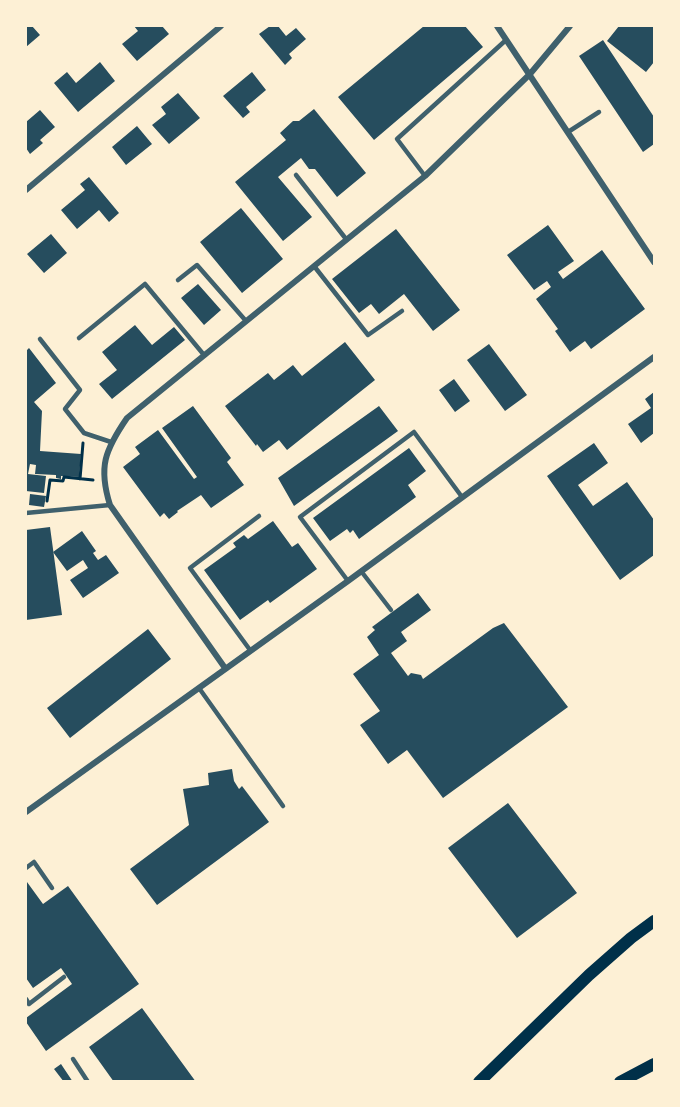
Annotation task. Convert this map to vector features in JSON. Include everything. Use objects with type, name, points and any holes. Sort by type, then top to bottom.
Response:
[{"type":"main road","points":[[479,1082],[589,975],[654,921]]},
{"type":"main road","points":[[620,1082],[654,1064]]},
{"type":"street","points":[[26,190],[221,26]]},
{"type":"street","points":[[496,26],[654,262]]},
{"type":"street","points":[[225,668],[110,506],[104,481],[105,459],[111,442],[127,418],[425,176],[530,74],[570,26]]},
{"type":"street","points":[[26,812],[348,581],[654,357]]},
{"type":"lane","points":[[425,176],[397,139],[506,40]]},
{"type":"lane","points":[[568,132],[599,112]]},
{"type":"lane","points":[[296,175],[346,238]]},
{"type":"lane","points":[[178,280],[196,265],[246,321]]},
{"type":"lane","points":[[314,266],[368,335],[402,311]]},
{"type":"lane","points":[[79,338],[145,284],[204,355]]},
{"type":"lane","points":[[40,339],[80,390],[65,409],[84,433],[111,442]]},
{"type":"lane","points":[[348,581],[300,517],[414,432],[462,497]]},
{"type":"lane","points":[[26,513],[110,506]]},
{"type":"lane","points":[[250,651],[190,568],[259,516]]},
{"type":"lane","points":[[361,571],[391,610]]},
{"type":"lane","points":[[199,688],[283,806]]},
{"type":"lane","points":[[26,868],[34,862],[52,888]]},
{"type":"lane","points":[[26,999],[29,1004],[64,977]]},
{"type":"lane","points":[[73,1059],[88,1082]]},
{"type":"path","points":[[80,478],[84,433]]},
{"type":"path","points":[[47,501],[50,480],[63,481],[63,477],[104,481]]},
{"type":"building","points":[[26,26],[32,26],[40,35],[26,47]]},
{"type":"building","points":[[134,26],[162,26],[169,34],[137,61],[122,44],[138,31]]},
{"type":"building","points":[[270,26],[278,26],[286,36],[296,28],[306,39],[289,54],[292,58],[285,65],[259,34]]},
{"type":"building","points":[[424,26],[465,26],[483,47],[374,140],[338,97]]},
{"type":"building","points":[[619,26],[654,26],[654,62],[646,72],[607,41]]},
{"type":"building","points":[[603,40],[654,117],[654,144],[643,152],[579,56]]},
{"type":"building","points":[[100,62],[115,81],[78,112],[54,83],[67,72],[76,83]]},
{"type":"building","points":[[252,72],[266,90],[246,107],[250,112],[243,118],[223,96]]},
{"type":"building","points":[[178,93],[200,118],[169,144],[152,125],[166,114],[161,107]]},
{"type":"building","points":[[314,109],[366,173],[337,197],[315,169],[309,169],[301,158],[278,177],[312,217],[283,241],[235,182],[286,140],[280,133],[293,121],[299,121]]},
{"type":"building","points":[[40,110],[55,127],[40,140],[43,143],[30,154],[26,148],[26,122]]},
{"type":"building","points":[[137,126],[152,144],[126,165],[112,147]]},
{"type":"building","points":[[89,177],[119,213],[109,222],[99,210],[77,229],[61,210],[85,190],[80,184]]},
{"type":"building","points":[[241,208],[283,259],[242,293],[200,242]]},
{"type":"building","points":[[548,225],[574,261],[558,272],[563,279],[602,250],[645,309],[591,349],[585,341],[570,352],[555,331],[558,329],[536,299],[551,287],[547,281],[534,290],[507,255]]},
{"type":"building","points":[[396,229],[460,310],[433,331],[404,294],[379,314],[371,304],[359,313],[332,279]]},
{"type":"building","points":[[51,234],[67,253],[44,273],[27,254]]},
{"type":"building","points":[[198,284],[221,310],[204,325],[181,298]]},
{"type":"building","points":[[135,325],[152,345],[174,327],[185,340],[112,399],[99,384],[117,370],[102,352]]},
{"type":"building","points":[[345,342],[375,380],[287,450],[279,440],[263,452],[225,406],[268,373],[274,380],[293,365],[302,376]]},
{"type":"building","points":[[489,344],[527,395],[505,411],[467,360]]},
{"type":"building","points":[[29,348],[56,383],[34,402],[42,411],[40,451],[81,454],[79,477],[61,476],[61,479],[56,478],[56,475],[35,474],[36,465],[30,464],[28,474],[46,476],[44,493],[26,491],[26,351]]},
{"type":"building","points":[[454,379],[470,401],[455,412],[439,390]]},
{"type":"building","points":[[654,392],[654,433],[641,443],[628,424],[651,408],[645,399]]},
{"type":"building","points":[[193,406],[231,458],[227,462],[244,485],[211,508],[201,495],[169,519],[164,513],[160,517],[123,467],[140,454],[135,447],[158,430],[194,479],[197,477],[162,428]]},
{"type":"building","points":[[379,406],[398,431],[294,506],[278,478]]},
{"type":"building","points":[[594,443],[608,463],[578,485],[593,506],[627,482],[654,520],[654,555],[620,580],[547,476]]},
{"type":"building","points":[[409,448],[426,471],[408,485],[416,497],[359,539],[353,530],[350,533],[347,529],[330,541],[313,518]]},
{"type":"building","points":[[30,494],[46,496],[44,507],[29,505]]},
{"type":"building","points":[[273,521],[292,547],[298,543],[317,569],[270,603],[268,600],[240,620],[204,570],[236,547],[233,543],[244,535],[248,539]]},
{"type":"building","points":[[50,527],[62,615],[26,620],[26,530]]},
{"type":"building","points":[[82,531],[96,551],[93,553],[98,560],[106,555],[119,573],[83,598],[70,580],[88,568],[83,560],[67,571],[53,552]]},
{"type":"building","points":[[418,593],[431,610],[401,632],[407,641],[391,653],[408,676],[411,673],[421,675],[423,679],[493,628],[504,623],[568,707],[443,798],[407,750],[388,764],[360,725],[380,711],[353,674],[379,655],[367,637],[375,630],[372,627]]},
{"type":"building","points":[[148,629],[171,659],[70,738],[47,708]]},
{"type":"building","points":[[232,769],[234,781],[239,789],[242,786],[269,822],[157,905],[130,869],[189,825],[183,789],[209,785],[208,773]]},
{"type":"building","points":[[508,803],[577,893],[517,938],[448,848]]},
{"type":"building","points":[[27,882],[43,904],[68,886],[139,984],[46,1051],[26,1022],[26,1018],[72,984],[61,968],[33,988],[26,978]]},
{"type":"building","points":[[142,1008],[196,1082],[114,1082],[89,1047]]},
{"type":"building","points":[[61,1064],[73,1082],[64,1082],[54,1069]]}]
